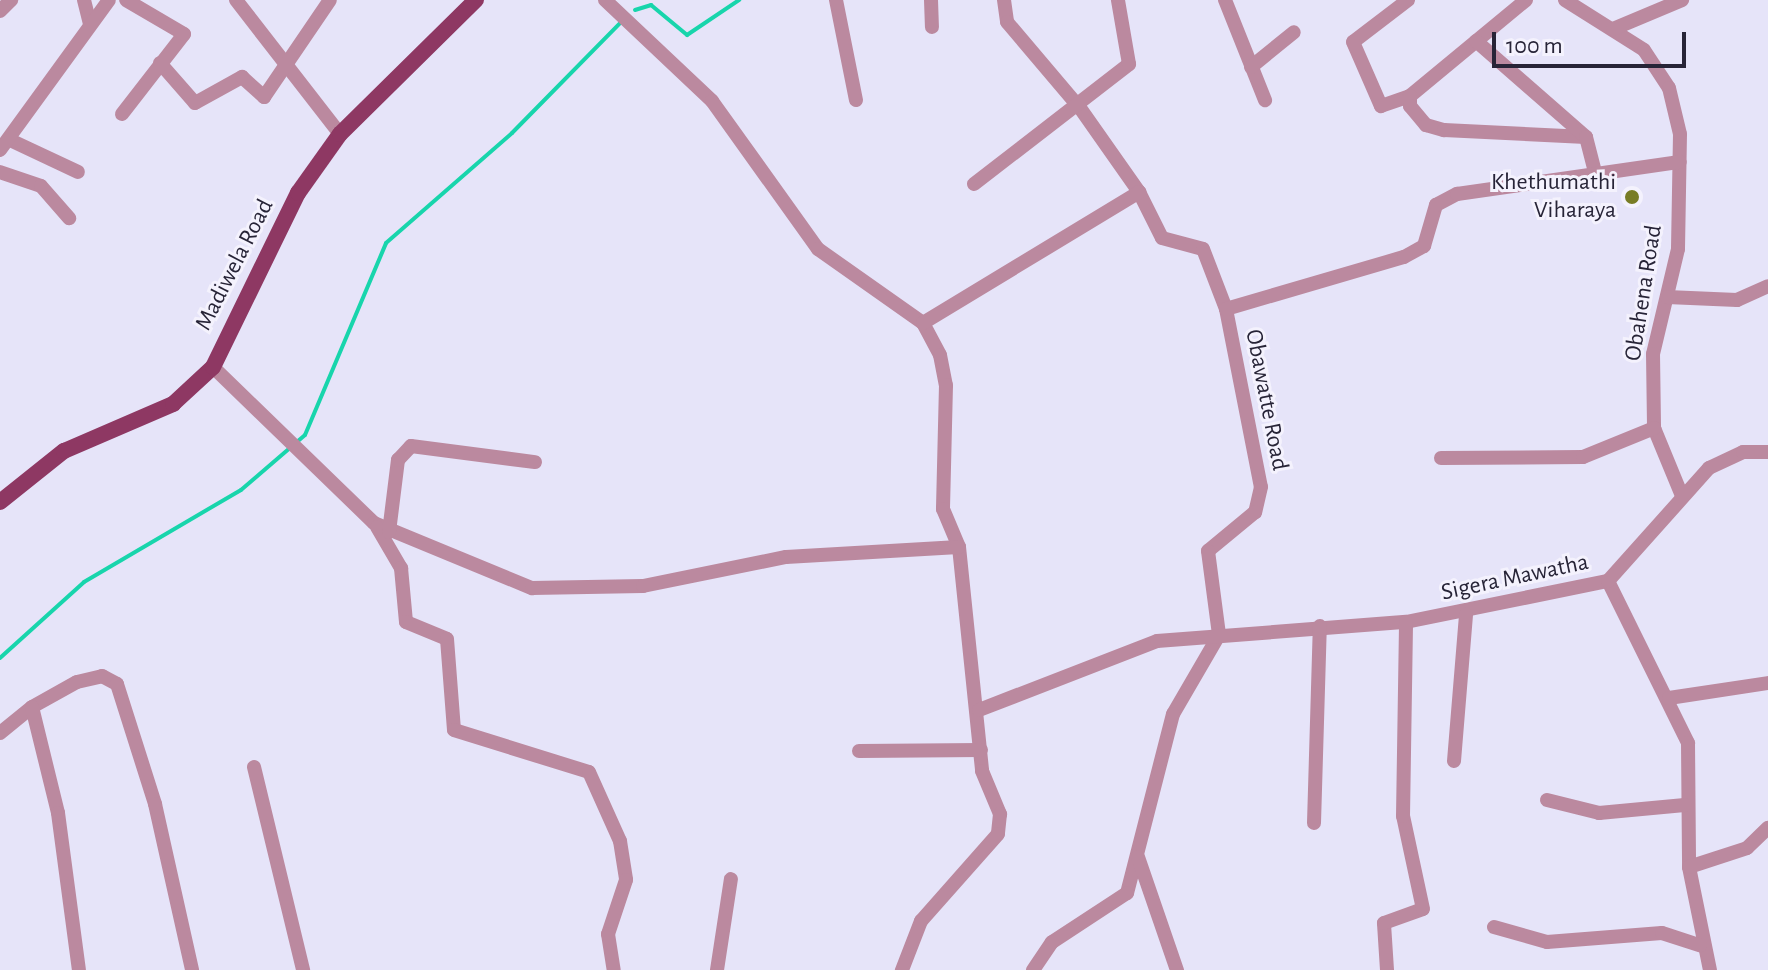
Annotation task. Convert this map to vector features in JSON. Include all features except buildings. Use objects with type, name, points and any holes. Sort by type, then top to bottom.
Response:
[{"type":"main road","name":"Madiwela Road","points":[[0,502],[64,451],[173,404],[213,367],[298,193],[340,134],[476,0]]},
{"type":"street","points":[[0,11],[11,0]]},
{"type":"street","points":[[84,0],[90,24]]},
{"type":"street","points":[[78,172],[5,145],[109,0]]},
{"type":"street","points":[[122,114],[184,34],[126,0]]},
{"type":"street","points":[[236,0],[284,66],[340,134]]},
{"type":"street","points":[[160,63],[195,103],[242,77],[264,97],[330,0]]},
{"type":"street","points":[[836,0],[856,100]]},
{"type":"street","points":[[931,0],[932,27]]},
{"type":"street","points":[[923,323],[1139,192],[1080,108],[1007,22],[1004,0]]},
{"type":"street","points":[[974,184],[1080,108],[1129,64],[1118,0]]},
{"type":"street","points":[[1225,0],[1265,100]]},
{"type":"street","points":[[1408,0],[1353,42],[1381,106],[1410,96],[1526,0]]},
{"type":"street","name":"Obahena Road","points":[[1565,0],[1644,50],[1669,88],[1680,162],[1678,249],[1653,354],[1654,428],[1682,496]]},
{"type":"street","points":[[1613,29],[1682,0]]},
{"type":"street","points":[[611,5],[712,101],[818,249],[923,323],[946,385],[939,476],[959,547],[981,750],[1000,814],[998,834],[921,921],[902,970]]},
{"type":"street","points":[[1251,67],[1294,32]]},
{"type":"street","points":[[1476,41],[1586,137],[1596,176]]},
{"type":"street","points":[[1410,96],[1426,125],[1444,130],[1586,137]]},
{"type":"street","points":[[1226,309],[1404,257],[1424,246],[1436,205],[1457,194],[1680,162]]},
{"type":"street","points":[[0,172],[41,186],[69,218]]},
{"type":"street","name":"Obawatte Road","points":[[1139,192],[1171,246],[1203,249],[1226,309],[1261,487],[1255,512],[1208,551],[1219,635]]},
{"type":"street","points":[[1667,297],[1737,300],[1768,286]]},
{"type":"street","points":[[213,367],[374,523],[389,532],[532,588],[643,586],[786,557],[959,547]]},
{"type":"street","points":[[1441,458],[1583,457],[1654,428]]},
{"type":"street","points":[[389,532],[398,460],[411,446],[535,462]]},
{"type":"street","name":"Sigera Mawatha","points":[[979,710],[1157,641],[1320,626],[1406,622],[1466,614],[1608,581],[1709,468],[1743,452],[1768,452]]},
{"type":"street","points":[[374,523],[401,568],[406,622],[447,639],[454,730],[589,772],[620,841],[626,880],[608,934],[614,970]]},
{"type":"street","points":[[1608,581],[1669,698],[1688,743],[1685,805],[1689,867],[1700,945],[1710,970]]},
{"type":"street","points":[[1454,761],[1466,614]]},
{"type":"street","points":[[1387,970],[1384,923],[1423,909],[1403,816],[1406,622]]},
{"type":"street","points":[[1314,823],[1320,626]]},
{"type":"street","points":[[1033,970],[1052,942],[1127,893],[1138,857],[1142,817],[1173,714],[1219,635]]},
{"type":"street","points":[[0,733],[32,707],[77,682],[102,676],[117,684],[155,804],[192,970]]},
{"type":"street","points":[[1669,698],[1768,683]]},
{"type":"street","points":[[32,707],[58,813],[79,970]]},
{"type":"street","points":[[859,751],[981,750]]},
{"type":"street","points":[[254,767],[303,970]]},
{"type":"street","points":[[1547,800],[1599,813],[1685,805]]},
{"type":"street","points":[[1689,867],[1747,848],[1768,828]]},
{"type":"street","points":[[1138,857],[1177,970]]},
{"type":"street","points":[[717,970],[731,879]]},
{"type":"street","points":[[1494,927],[1547,942],[1662,933],[1700,945]]},
{"type":"waterway","points":[[635,10],[651,5],[687,35],[739,0]]},
{"type":"waterway","points":[[0,658],[84,582],[241,490],[305,435],[386,243],[512,133],[623,20]]},
{"type":"place","name":"Khethumathi Viharaya","points":[[1632,197]]}]
